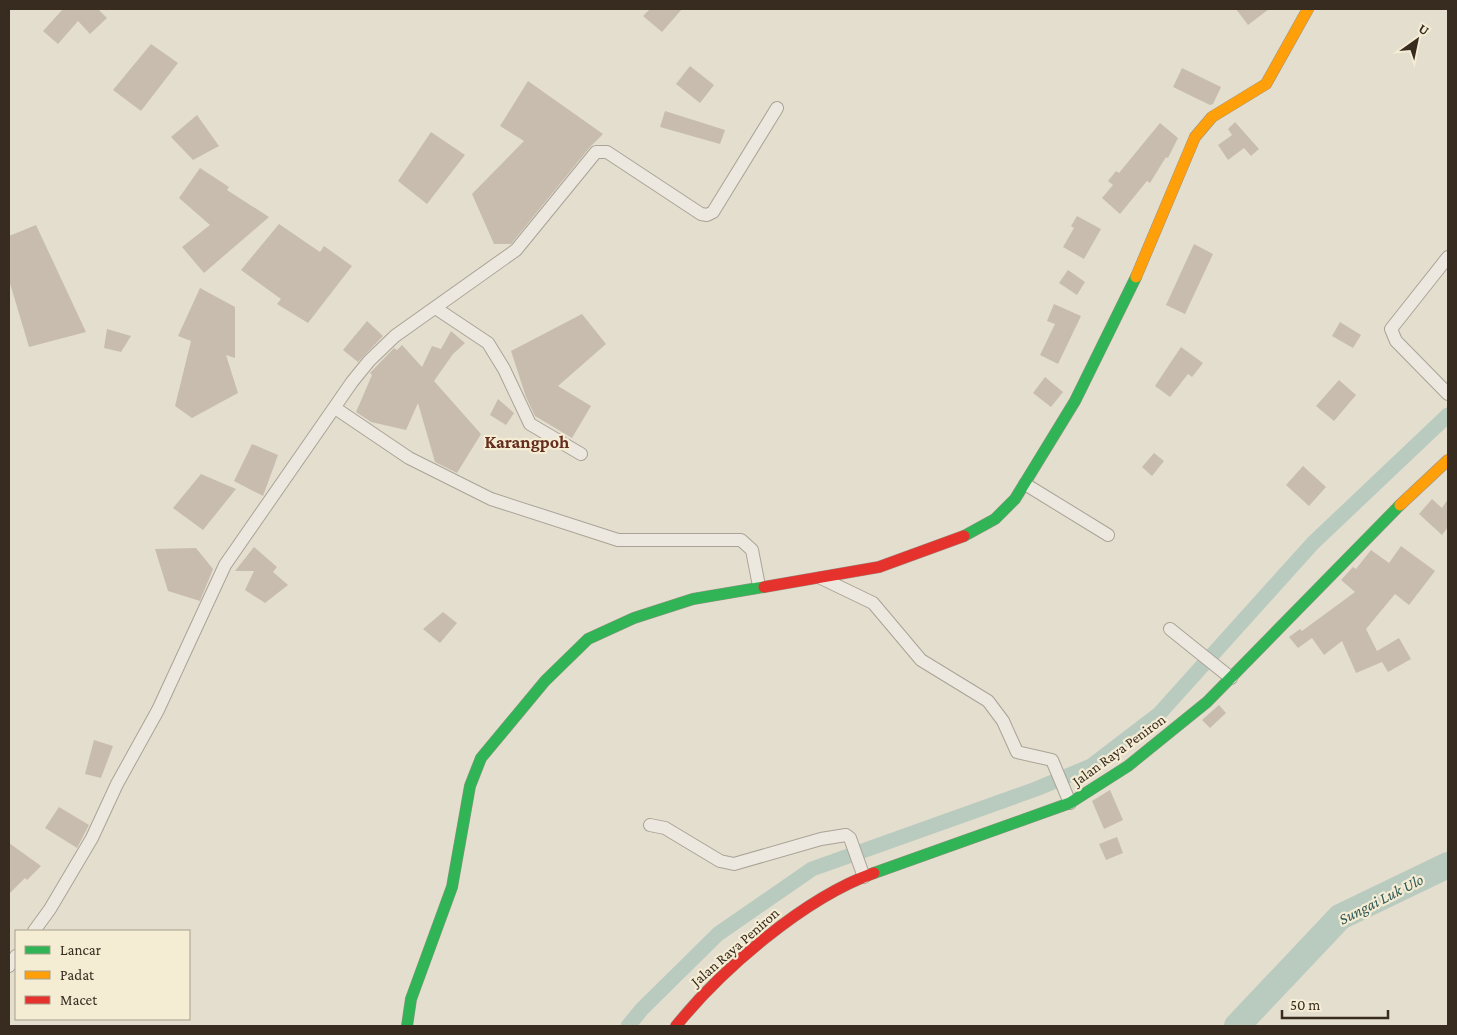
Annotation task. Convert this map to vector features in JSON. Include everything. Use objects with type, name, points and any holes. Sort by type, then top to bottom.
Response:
[{"type":"street","points":[[407,1026],[411,999],[452,887],[470,786],[482,758],[545,681],[588,639],[634,618],[693,599],[759,586],[821,578],[878,567],[958,539],[995,519],[1015,499],[1075,401],[1136,277],[1195,137],[1212,117],[1266,84],[1308,9]]},
{"type":"street","points":[[35,930],[50,909],[92,838],[117,784],[158,710],[225,565],[369,361],[396,336],[437,309],[516,250],[596,152],[607,152],[701,214],[707,215],[713,212],[777,108]]},
{"type":"street","points":[[1448,258],[1391,328],[1396,341],[1448,394]]},
{"type":"street","points":[[437,309],[488,343],[504,368],[530,424],[581,454]]},
{"type":"street","points":[[335,408],[409,458],[491,499],[618,540],[741,540],[752,550],[759,586]]},
{"type":"street","name":"Jalan Raya Peniron","points":[[676,1026],[697,1000],[779,926],[816,902],[864,877],[1070,803],[1128,766],[1207,702],[1378,525],[1448,460]]},
{"type":"street","points":[[1025,484],[1108,535]]},
{"type":"street","points":[[821,578],[873,603],[921,660],[988,701],[1003,721],[1017,752],[1049,759],[1053,762],[1070,803]]},
{"type":"street","points":[[1170,629],[1231,678]]},
{"type":"street","points":[[650,825],[665,828],[720,861],[729,864],[846,835],[851,842],[864,877]]},
{"type":"building","points":[[63,9],[98,9],[107,18],[90,34],[78,21],[58,44],[43,31]]},
{"type":"building","points":[[650,9],[682,9],[662,32],[643,16]]},
{"type":"building","points":[[1236,9],[1269,9],[1248,25]]},
{"type":"building","points":[[151,44],[178,63],[141,111],[113,90]]},
{"type":"building","points":[[690,66],[714,85],[700,103],[676,84]]},
{"type":"building","points":[[1182,68],[1221,87],[1213,104],[1210,105],[1173,87]]},
{"type":"building","points":[[528,81],[603,134],[590,147],[511,244],[494,244],[472,194],[524,141],[500,126]]},
{"type":"building","points":[[665,111],[725,130],[720,144],[660,127]]},
{"type":"building","points":[[197,115],[219,146],[193,160],[171,137]]},
{"type":"building","points":[[1235,122],[1259,149],[1251,156],[1244,148],[1228,160],[1218,145],[1232,135],[1228,129]]},
{"type":"building","points":[[1160,123],[1178,138],[1168,158],[1166,157],[1150,183],[1147,181],[1120,214],[1102,198],[1113,185],[1108,181],[1116,171],[1119,173]]},
{"type":"building","points":[[431,132],[465,155],[427,204],[398,181]]},
{"type":"building","points":[[200,168],[229,187],[227,190],[269,217],[204,273],[182,247],[210,225],[179,198]]},
{"type":"building","points":[[1077,216],[1101,229],[1084,259],[1063,247],[1074,228],[1071,226]]},
{"type":"building","points":[[279,224],[320,252],[324,246],[352,266],[308,323],[277,304],[281,299],[241,270]]},
{"type":"building","points":[[36,225],[86,332],[29,347],[9,280],[9,236]]},
{"type":"building","points":[[1194,244],[1213,254],[1185,314],[1166,305]]},
{"type":"building","points":[[1068,270],[1085,282],[1077,295],[1059,283]]},
{"type":"building","points":[[200,288],[235,307],[235,358],[226,355],[238,393],[192,418],[175,406],[191,341],[178,336]]},
{"type":"building","points":[[1054,304],[1081,316],[1058,364],[1040,355],[1055,324],[1047,321]]},
{"type":"building","points":[[582,314],[606,344],[558,386],[591,406],[572,438],[535,416],[526,397],[511,351]]},
{"type":"building","points":[[367,321],[383,336],[358,362],[343,350]]},
{"type":"building","points":[[1340,322],[1361,335],[1353,348],[1332,336]]},
{"type":"building","points":[[107,329],[131,336],[121,352],[104,348]]},
{"type":"building","points":[[451,331],[465,343],[453,354],[434,381],[481,434],[457,473],[435,462],[418,403],[406,430],[371,422],[356,412],[372,375],[370,373],[394,348],[397,350],[402,345],[422,367],[432,346],[441,349]]},
{"type":"building","points":[[1181,347],[1203,363],[1192,377],[1188,374],[1170,397],[1155,386]]},
{"type":"building","points":[[1045,377],[1063,392],[1051,407],[1033,393]]},
{"type":"building","points":[[1339,380],[1356,395],[1334,421],[1316,406]]},
{"type":"building","points":[[498,399],[514,413],[506,425],[490,415]]},
{"type":"building","points":[[252,444],[278,455],[263,496],[234,481]]},
{"type":"building","points":[[1154,453],[1164,461],[1152,476],[1142,467]]},
{"type":"building","points":[[1303,466],[1326,487],[1309,506],[1286,485]]},
{"type":"building","points":[[201,474],[236,489],[203,530],[173,508]]},
{"type":"building","points":[[1432,499],[1442,508],[1448,499],[1448,527],[1442,535],[1419,514]]},
{"type":"building","points":[[1401,546],[1435,571],[1409,605],[1395,594],[1366,629],[1377,651],[1399,638],[1411,659],[1388,672],[1382,662],[1356,673],[1342,641],[1324,655],[1312,638],[1298,648],[1289,637],[1300,629],[1302,631],[1355,592],[1341,580],[1353,567],[1356,569],[1371,550],[1389,563]]},
{"type":"building","points":[[254,547],[277,567],[273,572],[288,585],[265,603],[245,590],[254,571],[235,571]]},
{"type":"building","points":[[196,548],[213,569],[200,601],[168,591],[155,549]]},
{"type":"building","points":[[443,612],[457,623],[440,643],[423,629]]},
{"type":"building","points":[[1219,705],[1226,713],[1210,728],[1202,720]]},
{"type":"building","points":[[94,740],[113,746],[101,778],[85,774]]},
{"type":"building","points":[[1110,790],[1123,820],[1104,829],[1092,801]]},
{"type":"building","points":[[59,807],[89,825],[77,848],[45,828]]},
{"type":"building","points":[[1117,837],[1123,853],[1106,860],[1099,844]]},
{"type":"building","points":[[9,843],[41,866],[27,880],[25,878],[9,894]]},
{"type":"waterway","points":[[628,1026],[642,1009],[718,934],[812,869],[1036,789],[1091,766],[1159,714],[1313,543],[1448,415]]},
{"type":"waterway","name":"Sungai Luk Ulo","points":[[1237,1026],[1340,917],[1448,865]]},
{"type":"traffic: fast","points":[[964,536],[995,519],[1015,499],[1075,401],[1136,277]]},
{"type":"traffic: fast","points":[[874,873],[1070,803],[1128,766],[1207,702],[1400,505]]},
{"type":"traffic: fast","points":[[407,1026],[411,999],[452,887],[470,786],[481,758],[545,681],[588,639],[634,618],[693,599],[764,587]]},
{"type":"traffic: slow","points":[[1136,277],[1195,137],[1212,117],[1266,84],[1308,9]]},
{"type":"traffic: slow","points":[[1400,505],[1448,460]]},
{"type":"traffic: jam","points":[[764,587],[879,567],[964,536]]},
{"type":"traffic: jam","points":[[676,1026],[740,959],[793,917],[847,884],[874,873]]},
{"type":"district","name":"Karangpoh","points":[[527,442]]}]
